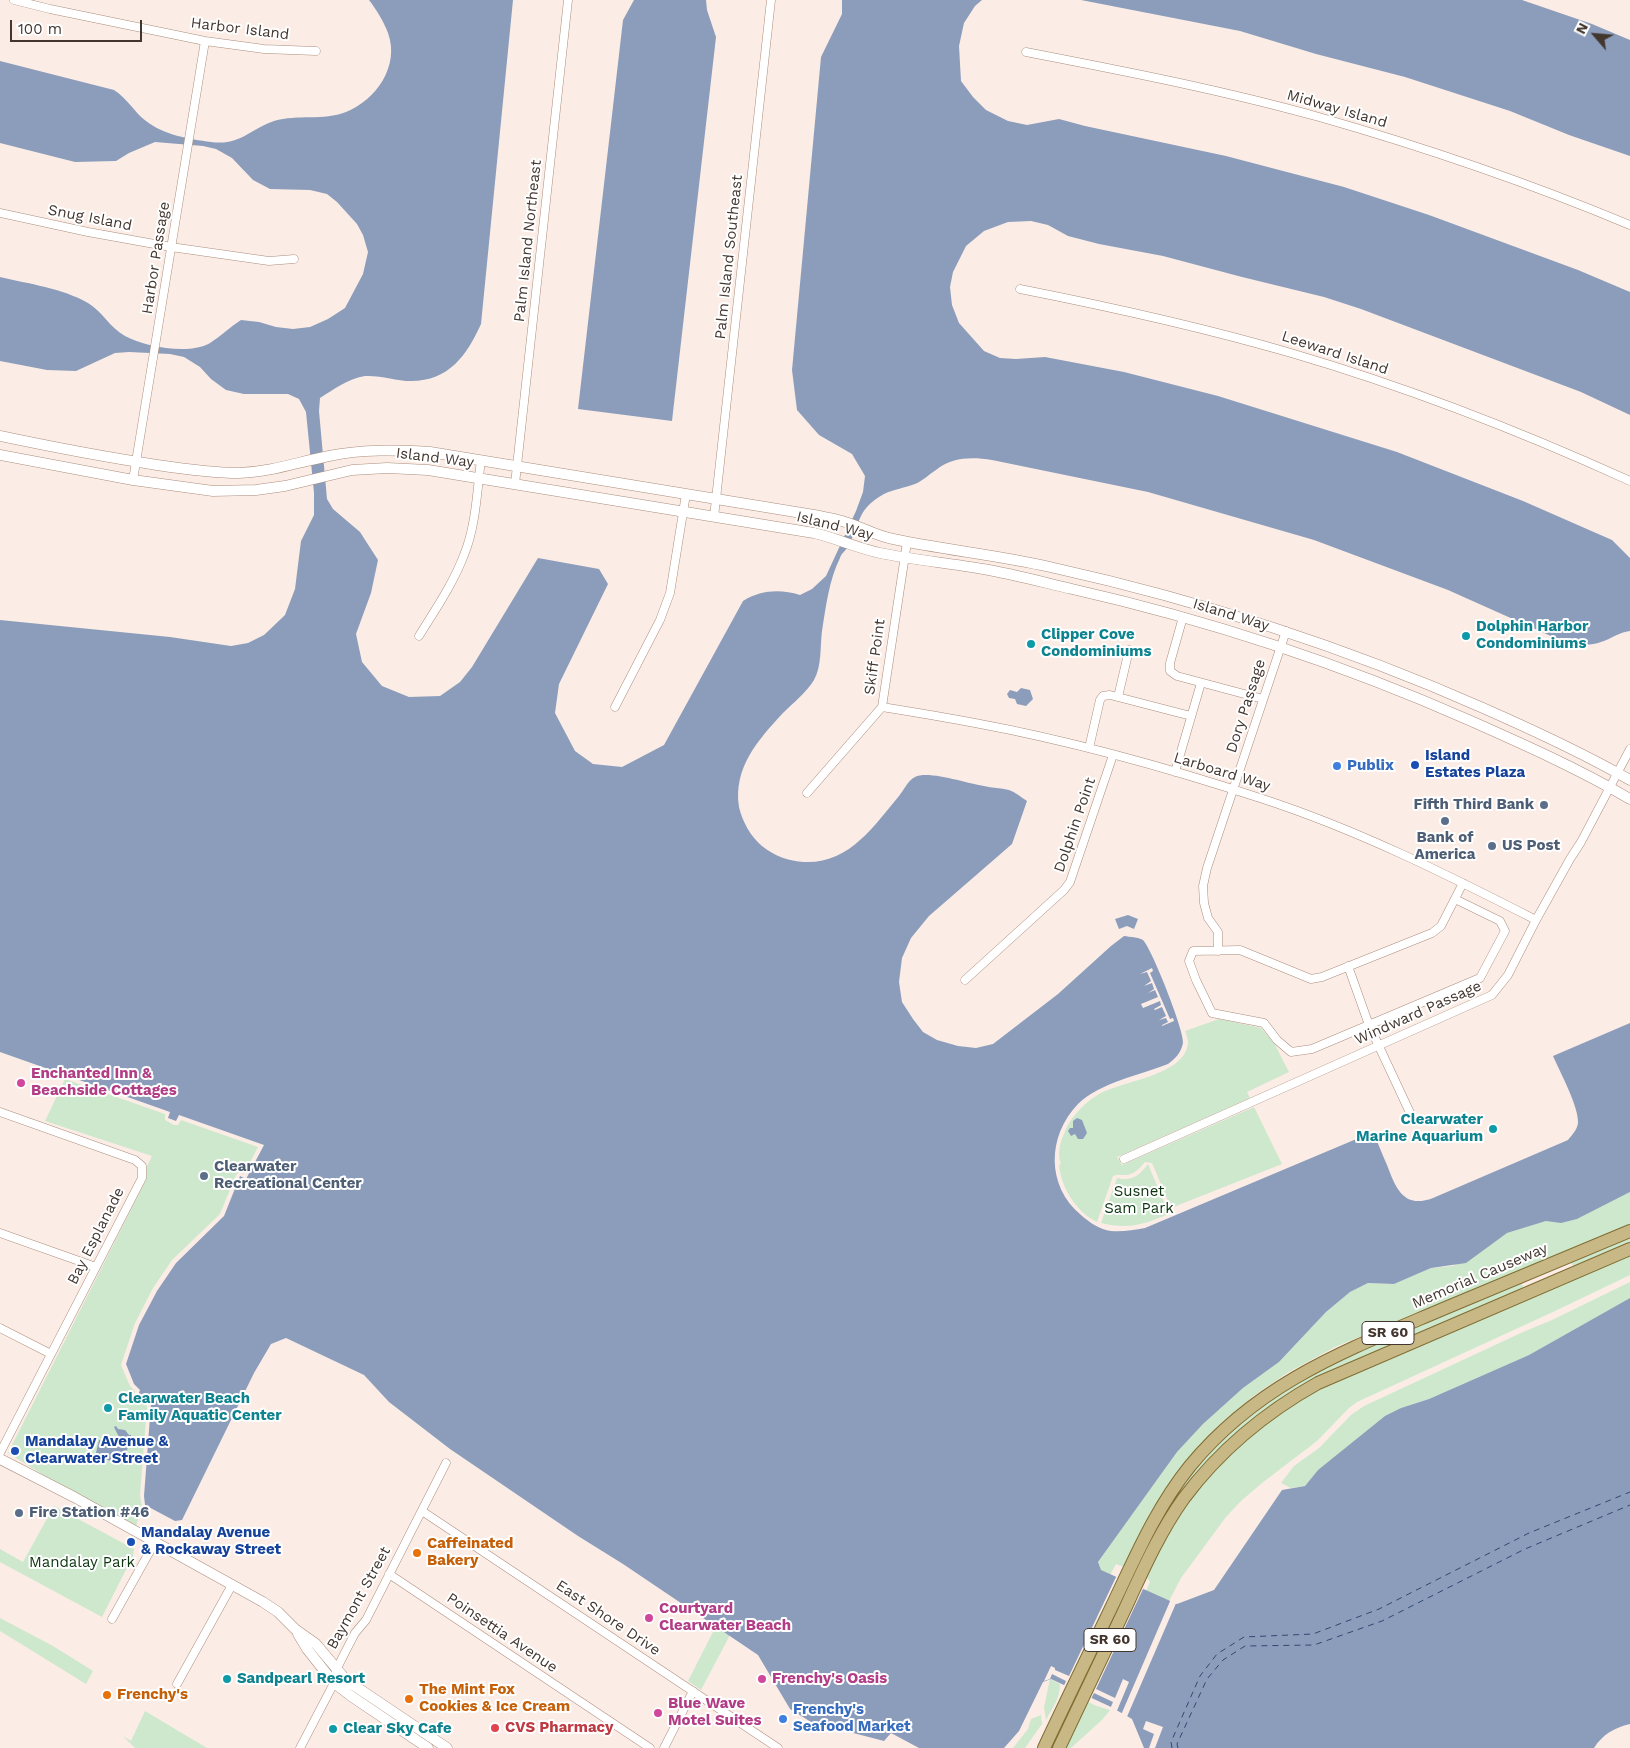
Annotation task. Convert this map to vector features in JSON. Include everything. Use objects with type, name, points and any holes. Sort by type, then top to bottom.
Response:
[{"type":"main road","name":"Memorial Causeway","points":[[1076,1697],[1132,1578],[1161,1508],[1181,1478],[1207,1447],[1255,1404],[1292,1378],[1316,1365],[1630,1231]]},
{"type":"main road","name":"Memorial Causeway","points":[[1132,1578],[1200,1478],[1237,1440],[1275,1408],[1318,1383],[1346,1370],[1630,1249]]},
{"type":"main road","points":[[1044,1748],[1076,1697]]},
{"type":"main road","points":[[1059,1748],[1076,1697]]},
{"type":"street","name":"Harbor Island","points":[[14,0],[205,41],[264,49],[316,51]]},
{"type":"street","name":"Palm Island Northeast","points":[[515,484],[568,0]]},
{"type":"street","name":"Palm Island Southeast","points":[[714,517],[771,0]]},
{"type":"street","name":"Harbor Passage","points":[[133,480],[205,41]]},
{"type":"street","name":"Midway Island","points":[[1026,52],[1150,76],[1318,117],[1412,145],[1492,172],[1630,226]]},
{"type":"street","name":"Snug Island","points":[[0,213],[88,232],[172,247],[269,261],[294,259]]},
{"type":"street","name":"Leeward Island","points":[[1020,289],[1199,328],[1301,356],[1480,417],[1630,481]]},
{"type":"street","name":"Island Way","points":[[0,436],[137,462],[203,472],[262,472],[326,456],[364,451],[430,452],[844,521],[890,539],[994,556],[1119,583],[1220,610],[1286,631],[1384,666],[1433,686],[1517,723],[1630,780]]},
{"type":"street","name":"Island Way","points":[[0,455],[177,487],[234,492],[256,490],[352,470],[387,468],[428,470],[837,538],[878,552],[983,569],[1115,598],[1183,616],[1281,646],[1427,701],[1509,738],[1630,799]]},
{"type":"street","points":[[419,636],[455,576],[465,554],[471,530],[481,460]]},
{"type":"street","points":[[614,707],[660,620],[670,593],[686,494]]},
{"type":"street","name":"Skiff Point","points":[[807,793],[882,707],[907,542]]},
{"type":"street","points":[[1115,598],[1119,583]]},
{"type":"street","points":[[1183,616],[1170,664],[1170,671],[1177,676],[1263,699]]},
{"type":"street","name":"Dory Passage","points":[[1218,951],[1218,932],[1208,918],[1204,903],[1203,886],[1207,868],[1286,631]]},
{"type":"street","points":[[1118,697],[1129,650]]},
{"type":"street","points":[[1175,772],[1201,683]]},
{"type":"street","points":[[1089,748],[1100,700],[1103,696],[1110,694],[1191,716]]},
{"type":"street","name":"Larboard Way","points":[[882,707],[976,723],[1089,748],[1263,799],[1398,852],[1536,920]]},
{"type":"street","name":"Windward Passage","points":[[1124,1159],[1492,995],[1508,975],[1630,749]]},
{"type":"street","name":"Dolphin Point","points":[[965,980],[1064,890],[1070,882],[1113,755]]},
{"type":"street","points":[[1455,899],[1500,921],[1505,931],[1480,978],[1312,1049],[1292,1052],[1277,1040],[1264,1023],[1212,1013],[1189,962],[1193,951],[1240,950],[1311,979],[1432,933],[1441,926],[1463,883]]},
{"type":"street","points":[[1348,966],[1378,1047],[1412,1117]]},
{"type":"street","name":"Bay Esplanade","points":[[0,1112],[135,1160],[142,1166],[142,1178],[0,1453]]},
{"type":"street","points":[[0,1233],[96,1267]]},
{"type":"street","points":[[1544,1267],[1550,1283]]},
{"type":"street","points":[[0,1328],[51,1354]]},
{"type":"street","points":[[0,1459],[74,1497],[232,1584],[278,1612],[295,1629],[316,1644],[336,1670],[355,1687],[447,1748]]},
{"type":"street","name":"Baymont Street","points":[[300,1748],[334,1682],[336,1670],[355,1633],[366,1620],[446,1463]]},
{"type":"street","name":"East Shore Drive","points":[[422,1510],[778,1748]]},
{"type":"street","points":[[112,1620],[155,1542]]},
{"type":"street","name":"Poinsettia Avenue","points":[[389,1574],[650,1748]]},
{"type":"street","points":[[177,1684],[232,1584]]},
{"type":"street","points":[[295,1629],[307,1649],[334,1682],[351,1696],[428,1748]]},
{"type":"street","points":[[664,1748],[693,1691]]},
{"type":"green space","points":[[1219,1019],[1261,1028],[1274,1043],[1289,1072],[1247,1092],[1250,1098],[1117,1157],[1122,1165],[1254,1107],[1282,1164],[1171,1208],[1152,1163],[1145,1162],[1131,1174],[1113,1176],[1097,1222],[1089,1218],[1071,1198],[1060,1173],[1060,1149],[1069,1123],[1086,1103],[1096,1096],[1150,1076],[1176,1063],[1184,1054],[1188,1042],[1185,1031]]},
{"type":"green space","points":[[65,1079],[165,1114],[165,1120],[174,1125],[178,1125],[181,1120],[258,1147],[244,1174],[239,1172],[236,1175],[220,1214],[172,1260],[153,1288],[135,1323],[121,1365],[130,1386],[135,1391],[134,1397],[147,1406],[140,1495],[142,1507],[136,1526],[53,1481],[8,1453],[146,1180],[147,1166],[152,1156],[45,1121]]},
{"type":"green space","name":"Susnet Sam Park","points":[[1148,1164],[1169,1214],[1136,1225],[1120,1226],[1101,1223],[1117,1178],[1127,1179],[1135,1177]]},
{"type":"green space","points":[[1630,1192],[1630,1224],[1335,1347],[1287,1373],[1255,1395],[1221,1423],[1189,1458],[1124,1567],[1116,1564],[1110,1575],[1100,1570],[1098,1562],[1177,1452],[1203,1424],[1243,1388],[1279,1362],[1326,1312],[1350,1292],[1368,1283],[1394,1284],[1431,1268],[1453,1266],[1507,1233],[1546,1221],[1577,1219]]},
{"type":"green space","points":[[1630,1235],[1630,1244],[1574,1267],[1571,1263]]},
{"type":"green space","points":[[1630,1254],[1630,1275],[1357,1402],[1317,1441],[1241,1501],[1226,1517],[1181,1578],[1169,1601],[1146,1591],[1150,1582],[1146,1576],[1164,1537],[1191,1497],[1217,1466],[1254,1431],[1313,1391]]},
{"type":"green space","points":[[1630,1282],[1630,1298],[1529,1355],[1429,1399],[1401,1408],[1318,1470],[1305,1486],[1291,1488],[1281,1483],[1294,1466],[1319,1448],[1351,1415],[1364,1406]]},
{"type":"green space","points":[[1521,1283],[1523,1286],[1521,1290],[1336,1368],[1271,1405],[1239,1431],[1161,1524],[1158,1523],[1186,1480],[1237,1424],[1318,1368]]},
{"type":"green space","name":"Mandalay Park","points":[[54,1506],[134,1549],[133,1556],[102,1617],[0,1562],[0,1549],[23,1562]]},
{"type":"green space","points":[[0,1618],[53,1646],[93,1671],[86,1684],[0,1631]]},
{"type":"green space","points":[[716,1626],[730,1635],[701,1690],[688,1681]]},
{"type":"green space","points":[[1050,1679],[1060,1684],[1060,1689],[1056,1703],[1046,1720],[1044,1707]]},
{"type":"green space","points":[[1087,1701],[1110,1710],[1102,1720],[1071,1748],[1065,1748]]},
{"type":"green space","points":[[145,1711],[207,1748],[135,1748],[123,1736],[131,1741]]},
{"type":"green space","points":[[1041,1715],[1042,1724],[1025,1748],[1013,1748],[1028,1729],[1031,1719]]},
{"type":"water","points":[[369,0],[513,0],[481,324],[476,335],[463,356],[446,371],[436,376],[424,380],[411,381],[376,376],[359,377],[320,398],[319,411],[327,499],[333,509],[360,532],[378,560],[371,593],[356,634],[362,662],[382,686],[409,697],[440,696],[460,682],[472,667],[538,558],[599,569],[608,584],[559,684],[555,713],[575,751],[593,764],[622,767],[664,745],[743,601],[764,593],[778,591],[800,595],[812,589],[826,576],[863,492],[865,476],[852,454],[819,435],[797,410],[792,370],[821,57],[842,14],[842,0],[982,0],[975,6],[964,23],[959,46],[961,81],[986,110],[1008,121],[1027,125],[1059,119],[1226,156],[1344,187],[1429,215],[1578,270],[1630,292],[1630,415],[1581,392],[1361,309],[1324,297],[1163,256],[1068,236],[1048,225],[1031,221],[1008,222],[984,231],[966,246],[953,272],[950,287],[952,305],[959,323],[984,351],[1000,358],[1045,357],[1124,372],[1218,396],[1397,452],[1523,501],[1612,540],[1630,558],[1630,631],[1601,642],[1586,645],[1562,641],[1448,590],[1314,540],[1148,492],[992,460],[977,458],[956,460],[942,466],[915,484],[884,494],[863,512],[833,575],[828,593],[817,674],[807,689],[783,713],[749,756],[740,780],[738,793],[742,818],[758,842],[767,850],[777,855],[804,862],[820,861],[834,857],[847,850],[880,820],[908,783],[913,778],[921,775],[939,776],[977,785],[1006,789],[1027,801],[1012,844],[929,916],[911,938],[902,958],[899,982],[902,1002],[923,1032],[937,1040],[958,1046],[976,1048],[993,1044],[1058,994],[1124,936],[1143,940],[1160,973],[1179,1023],[1183,1043],[1181,1050],[1168,1064],[1120,1080],[1097,1090],[1087,1097],[1078,1104],[1068,1117],[1060,1131],[1056,1146],[1056,1176],[1061,1190],[1081,1215],[1103,1229],[1124,1231],[1145,1228],[1373,1132],[1394,1182],[1402,1195],[1415,1201],[1433,1198],[1568,1140],[1577,1128],[1578,1116],[1553,1056],[1630,1023],[1630,1192],[1577,1219],[1561,1223],[1546,1221],[1507,1233],[1466,1263],[1431,1268],[1394,1284],[1368,1283],[1350,1292],[1326,1312],[1279,1362],[1243,1388],[1203,1424],[1177,1452],[1098,1562],[1101,1570],[1177,1604],[1214,1590],[1282,1490],[1305,1486],[1318,1470],[1385,1416],[1401,1408],[1429,1399],[1529,1355],[1630,1298],[1630,1724],[1609,1732],[1594,1748],[1144,1748],[1132,1719],[1051,1679],[1043,1682],[1019,1731],[1004,1748],[919,1748],[891,1733],[884,1741],[811,1722],[790,1709],[758,1655],[450,1449],[389,1402],[364,1375],[286,1338],[271,1344],[254,1373],[182,1520],[175,1521],[145,1505],[144,1496],[151,1404],[138,1396],[140,1390],[134,1384],[126,1364],[139,1325],[157,1291],[176,1263],[224,1216],[240,1176],[246,1179],[264,1145],[179,1115],[176,1121],[168,1118],[170,1112],[0,1052],[0,620],[170,637],[231,646],[248,643],[264,635],[285,615],[295,589],[301,541],[314,515],[314,493],[306,412],[299,399],[288,394],[244,394],[226,390],[211,379],[200,367],[184,357],[170,354],[115,353],[76,371],[47,370],[0,361],[0,277],[45,287],[78,298],[98,310],[120,333],[134,340],[155,346],[191,349],[210,343],[241,320],[293,329],[310,327],[328,319],[345,308],[363,274],[368,252],[363,235],[357,224],[327,194],[310,190],[270,189],[253,180],[232,158],[216,149],[155,142],[116,161],[75,162],[0,143],[0,61],[114,90],[146,121],[169,133],[211,142],[230,142],[274,121],[337,115],[346,112],[357,107],[376,90],[388,69],[391,58],[391,45],[384,24]]},
{"type":"water","points":[[634,0],[706,0],[707,10],[716,37],[672,421],[578,409],[623,20]]},
{"type":"water","points":[[1081,0],[1522,0],[1592,24],[1630,40],[1630,156],[1569,135],[1510,111],[1405,77],[1316,54],[1240,31]]},
{"type":"water","points":[[1021,688],[1030,690],[1033,699],[1026,706],[1017,704],[1015,699],[1009,698],[1007,694],[1010,690],[1017,692]]},
{"type":"water","points":[[1128,915],[1138,919],[1134,929],[1127,926],[1119,929],[1115,919]]},
{"type":"water","points":[[1077,1118],[1082,1120],[1087,1133],[1083,1139],[1078,1139],[1075,1134],[1071,1136],[1068,1131],[1070,1128],[1073,1128],[1073,1121]]},
{"type":"water","points":[[116,1426],[118,1429],[125,1430],[131,1435],[131,1442],[129,1442],[124,1464],[95,1457],[99,1440],[115,1444],[118,1441],[119,1437],[114,1427]]},
{"type":"pier","points":[[1152,968],[1153,971],[1150,973],[1170,1019],[1173,1018],[1174,1021],[1162,1026],[1168,1022],[1166,1018],[1159,1020],[1166,1016],[1162,1007],[1154,1009],[1161,1005],[1160,1001],[1143,1008],[1141,1004],[1158,997],[1155,990],[1148,993],[1154,989],[1152,983],[1144,986],[1151,981],[1147,972],[1140,974]]},
{"type":"pier","points":[[1117,1575],[1144,1587],[1096,1689],[1115,1698],[1123,1679],[1129,1682],[1116,1713],[1110,1709],[1113,1702],[1094,1693],[1090,1701],[1063,1688],[1066,1681],[1052,1674],[1050,1679],[1044,1681],[1051,1666],[1055,1670],[1069,1676]]},
{"type":"pier","points":[[1171,1599],[1177,1601],[1126,1719],[1121,1715]]},
{"type":"pier","points":[[1146,1721],[1163,1727],[1155,1748],[1149,1748],[1154,1734],[1143,1729]]},
{"type":"ferry route","points":[[1172,1748],[1171,1742],[1200,1676],[1217,1654],[1244,1637],[1313,1634],[1379,1609],[1529,1533],[1630,1492]]},
{"type":"ferry route","points":[[1178,1748],[1177,1744],[1207,1679],[1223,1660],[1245,1646],[1314,1645],[1382,1621],[1525,1549],[1630,1505]]},
{"type":"place","name":"Dolphin Harbor Condominiums","points":[[1466,636]]},
{"type":"place","name":"Clipper Cove Condominiums","points":[[1031,644]]},
{"type":"place","name":"Island Estates Plaza","points":[[1415,765]]},
{"type":"place","name":"Publix","points":[[1337,766]]},
{"type":"place","name":"Fifth Third Bank","points":[[1544,805]]},
{"type":"place","name":"Bank of America","points":[[1445,821]]},
{"type":"place","name":"US Post","points":[[1492,846]]},
{"type":"place","name":"Enchanted Inn & Beachside Cottages","points":[[21,1083]]},
{"type":"place","name":"Clearwater Marine Aquarium","points":[[1493,1129]]},
{"type":"place","name":"Clearwater Recreational Center","points":[[204,1176]]},
{"type":"place","name":"Clearwater Beach Family Aquatic Center","points":[[108,1408]]},
{"type":"place","name":"Mandalay Avenue & Clearwater Street","points":[[15,1451]]},
{"type":"place","name":"Fire Station #46","points":[[19,1513]]},
{"type":"place","name":"Mandalay Avenue & Rockaway Street","points":[[131,1542]]},
{"type":"place","name":"Caffeinated Bakery","points":[[417,1553]]},
{"type":"place","name":"Courtyard Clearwater Beach","points":[[649,1618]]},
{"type":"place","name":"Sandpearl Resort","points":[[227,1679]]},
{"type":"place","name":"Frenchy's Oasis","points":[[762,1679]]},
{"type":"place","name":"Frenchy's","points":[[107,1695]]},
{"type":"place","name":"The Mint Fox Cookies & Ice Cream","points":[[409,1699]]},
{"type":"place","name":"Blue Wave Motel Suites","points":[[658,1713]]},
{"type":"place","name":"Frenchy's Seafood Market","points":[[783,1719]]},
{"type":"place","name":"CVS Pharmacy","points":[[495,1728]]},
{"type":"place","name":"Clear Sky Cafe","points":[[333,1729]]}]
